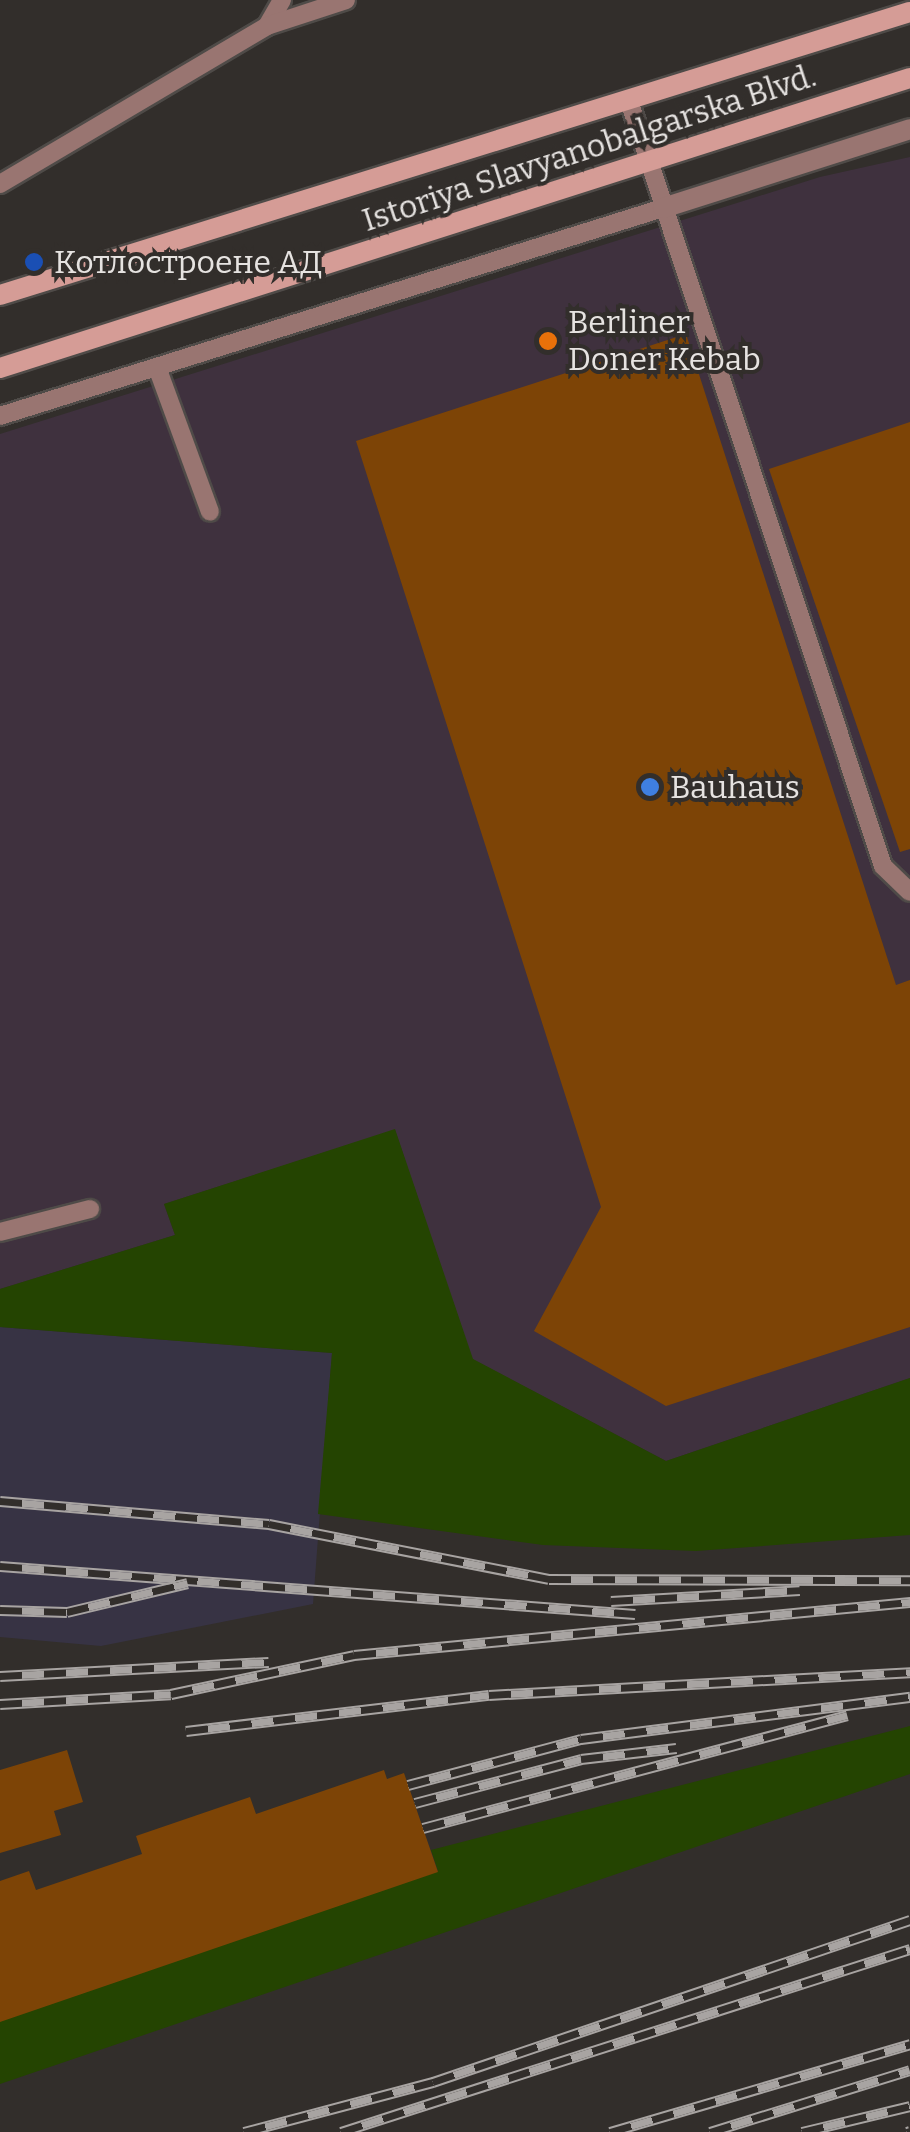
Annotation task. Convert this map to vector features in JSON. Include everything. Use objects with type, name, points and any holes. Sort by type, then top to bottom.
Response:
[{"type":"main road","name":"Istoriya Slavyanobalgarska Blvd.","points":[[0,296],[910,12]]},
{"type":"main road","name":"Istoriya Slavyanobalgarska Blvd.","points":[[0,368],[910,78]]},
{"type":"street","points":[[663,208],[910,129]]},
{"type":"lane","points":[[267,26],[282,0]]},
{"type":"lane","points":[[0,184],[267,26],[346,0]]},
{"type":"lane","points":[[629,101],[883,866],[910,892]]},
{"type":"lane","points":[[0,416],[663,208]]},
{"type":"lane","points":[[156,367],[210,512]]},
{"type":"lane","points":[[0,1232],[90,1209]]},
{"type":"shaded area","points":[[910,157],[910,1378],[666,1461],[472,1359],[395,1130],[164,1204],[175,1235],[0,1289],[0,434],[820,177]]},
{"type":"shaded area","points":[[0,1327],[332,1353],[313,1604],[101,1646],[0,1637]]},
{"type":"green space","points":[[395,1129],[473,1359],[666,1461],[910,1378],[910,1535],[696,1551],[543,1545],[318,1514],[332,1353],[0,1327],[0,1289],[175,1235],[164,1204]]},
{"type":"green space","points":[[910,1726],[910,1774],[0,2084],[0,2021],[438,1871],[431,1850]]},
{"type":"building","name":"Bauhaus","points":[[686,334],[896,985],[910,980],[910,1327],[666,1406],[534,1331],[601,1207],[356,441]]},
{"type":"building","points":[[910,422],[910,849],[900,852],[769,469]]},
{"type":"building","points":[[67,1750],[83,1802],[54,1811],[61,1835],[0,1853],[0,1770]]},
{"type":"building","points":[[384,1770],[387,1779],[404,1773],[438,1872],[0,2022],[0,1881],[29,1871],[36,1890],[142,1854],[136,1836],[250,1797],[256,1814]]},
{"type":"railway","points":[[0,1501],[269,1524],[549,1579],[910,1580]]},
{"type":"railway","points":[[0,1566],[635,1614]]},
{"type":"railway","points":[[0,1610],[67,1612],[188,1583]]},
{"type":"railway","points":[[611,1601],[800,1590]]},
{"type":"railway","points":[[0,1704],[171,1694],[354,1655],[910,1602]]},
{"type":"railway","points":[[0,1676],[269,1662]]},
{"type":"railway","points":[[186,1731],[489,1695],[910,1672]]},
{"type":"railway","points":[[408,1785],[581,1739],[910,1697]]},
{"type":"railway","points":[[423,1828],[847,1715]]},
{"type":"railway","points":[[415,1803],[581,1759],[676,1748]]},
{"type":"railway","points":[[244,2132],[433,2082],[910,1920]]},
{"type":"railway","points":[[341,2132],[910,1949]]},
{"type":"railway","points":[[610,2132],[910,2044]]},
{"type":"railway","points":[[710,2132],[910,2070]]},
{"type":"railway","points":[[802,2132],[910,2106]]},
{"type":"place","name":"Котлостроене АД","points":[[34,262]]},
{"type":"place","name":"Berliner Doner Kebab","points":[[548,341]]},
{"type":"place","name":"Bauhaus","points":[[650,787]]}]
